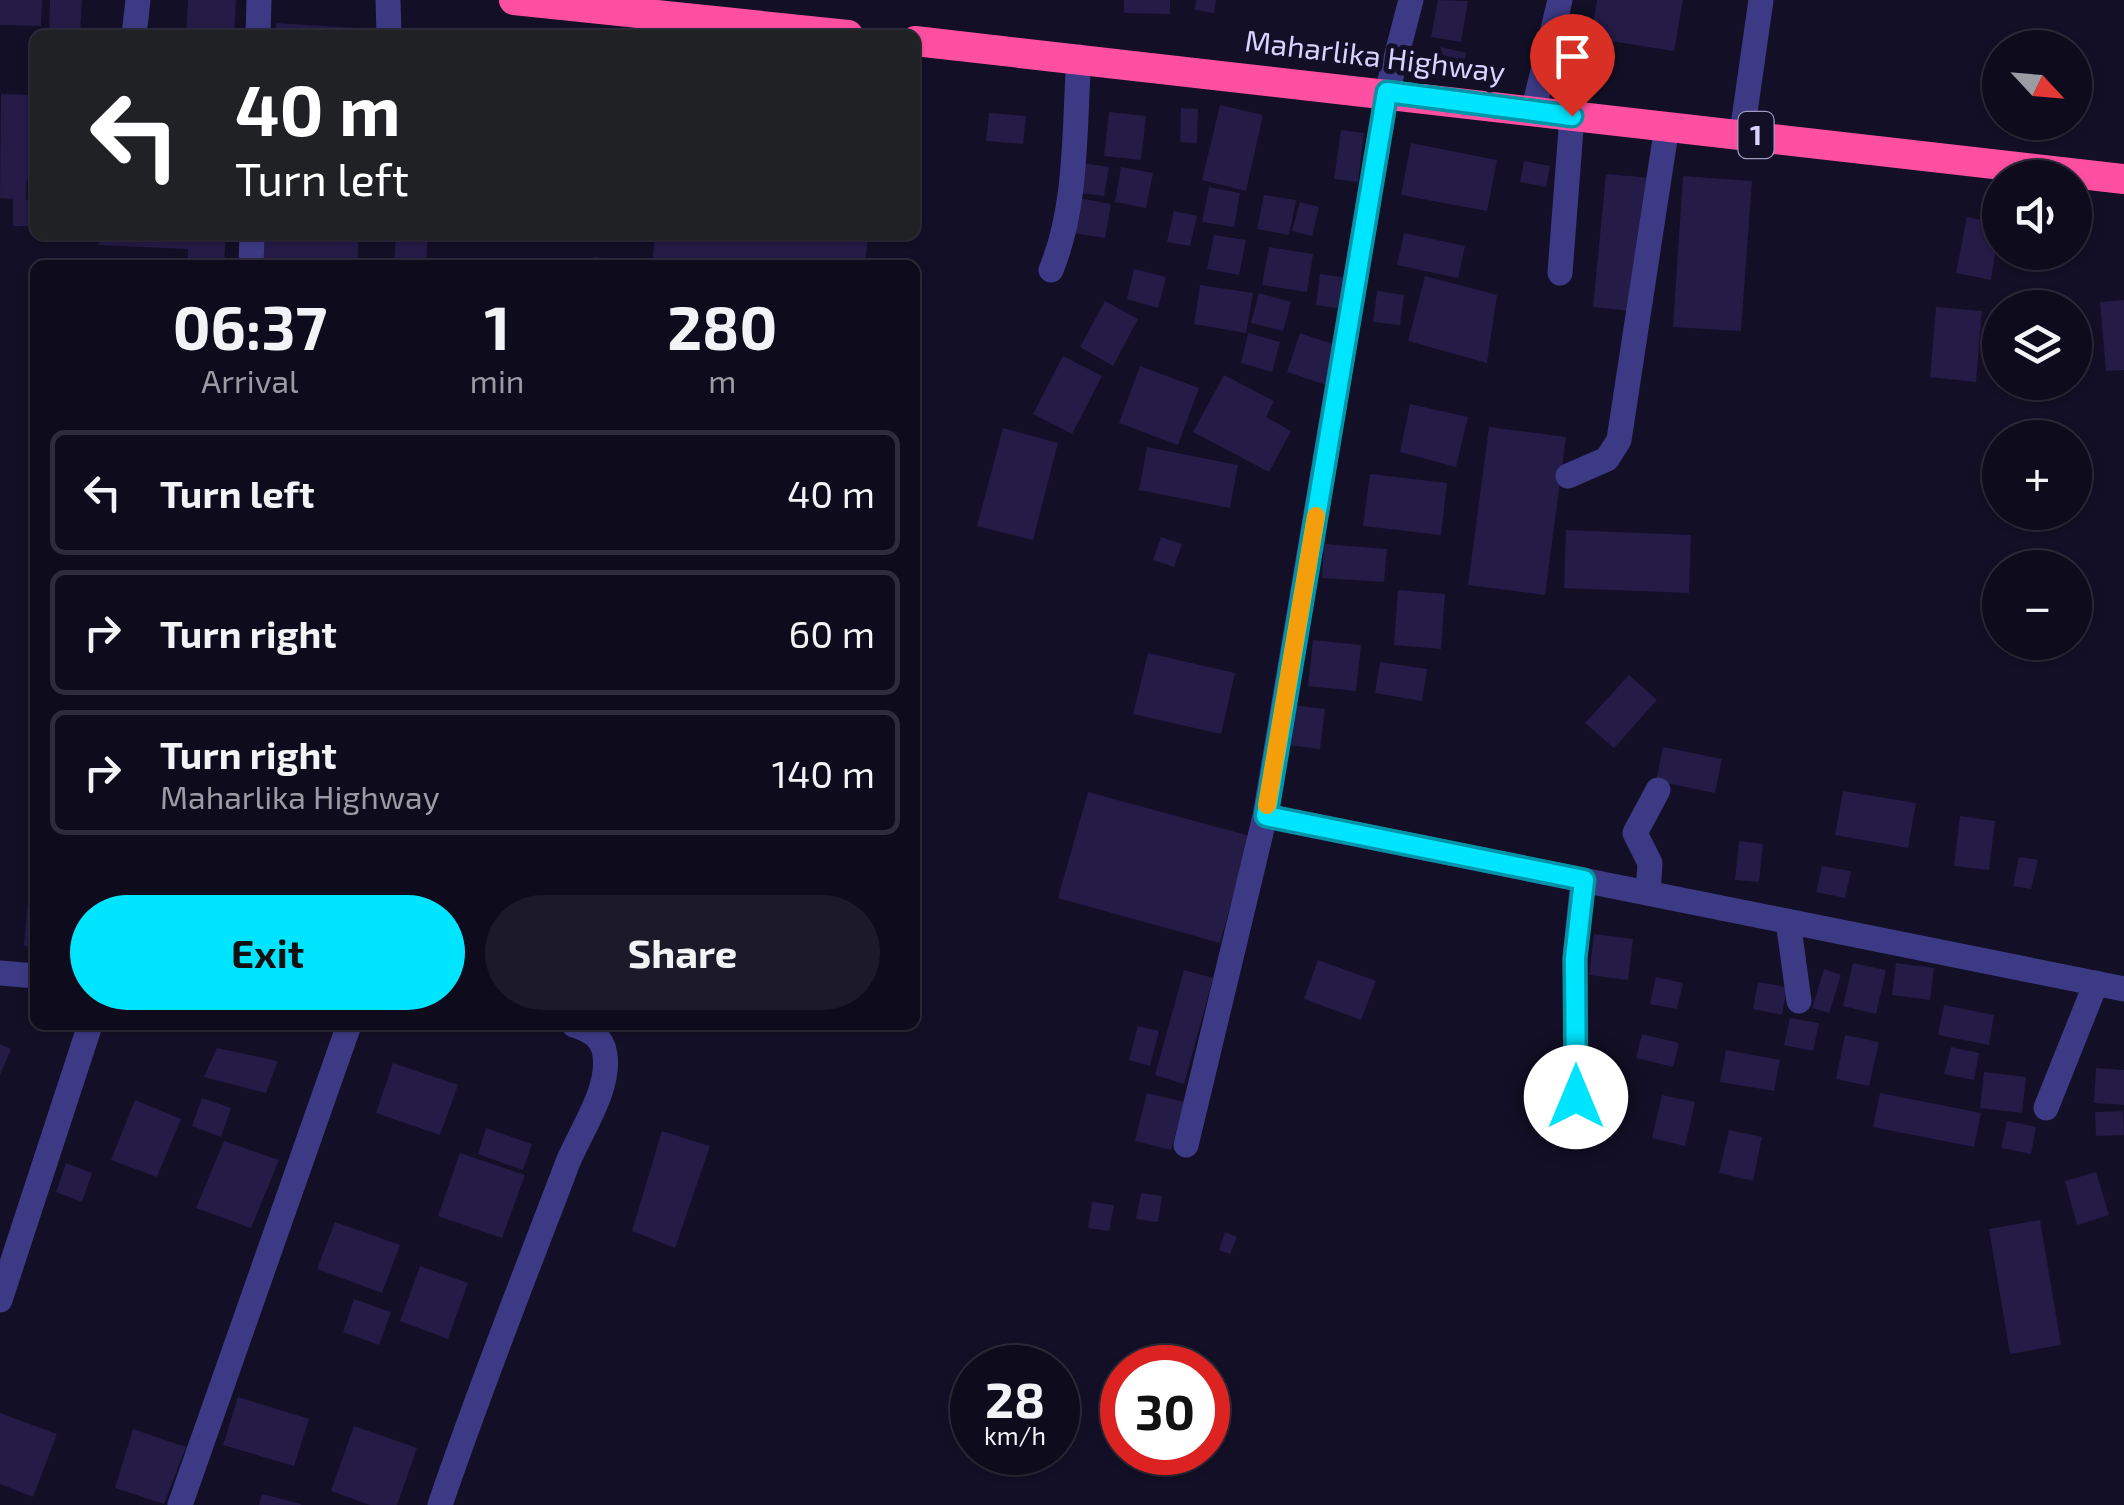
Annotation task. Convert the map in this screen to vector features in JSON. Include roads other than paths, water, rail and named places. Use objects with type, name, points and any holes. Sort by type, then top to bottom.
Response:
[{"type":"highway","points":[[514,0],[805,30]]},
{"type":"highway","name":"Maharlika Highway","points":[[920,41],[2124,178]]},
{"type":"street","points":[[135,30],[138,0]]},
{"type":"street","points":[[258,30],[259,0]]},
{"type":"street","points":[[388,0],[389,30]]},
{"type":"street","points":[[1186,1145],[1266,816],[1387,92],[1410,0]]},
{"type":"street","points":[[1533,112],[1560,0]]},
{"type":"street","points":[[1742,134],[1761,0]]},
{"type":"street","points":[[1051,270],[1061,246],[1069,196],[1080,57]]},
{"type":"street","points":[[1560,273],[1572,116]]},
{"type":"street","points":[[1568,476],[1607,459],[1619,440],[1667,126]]},
{"type":"street","points":[[1648,893],[1650,864],[1634,833],[1658,790]]},
{"type":"street","points":[[1266,816],[2124,988]]},
{"type":"street","points":[[1576,1097],[1575,958],[1584,880]]},
{"type":"street","points":[[1788,921],[1799,1001]]},
{"type":"street","points":[[0,973],[30,976]]},
{"type":"street","points":[[2046,1108],[2096,983]]},
{"type":"street","points":[[0,1300],[88,1030]]},
{"type":"street","points":[[180,1505],[347,1030]]},
{"type":"street","points":[[440,1505],[602,1083],[606,1060],[601,1043],[589,1030]]}]
